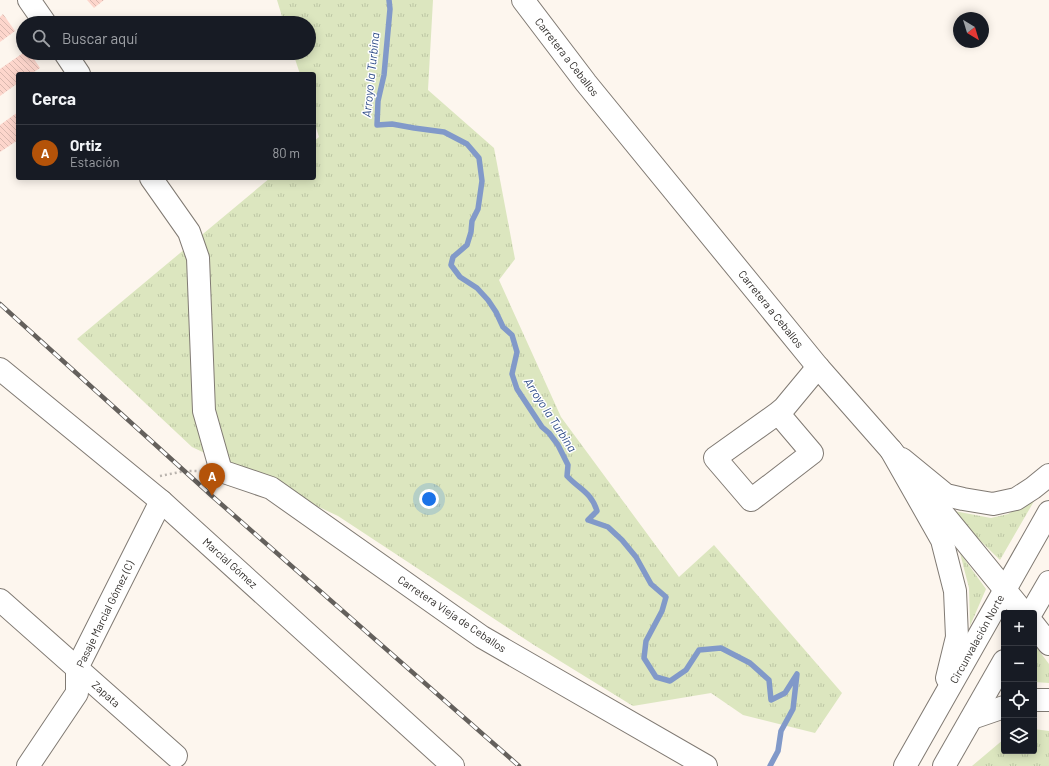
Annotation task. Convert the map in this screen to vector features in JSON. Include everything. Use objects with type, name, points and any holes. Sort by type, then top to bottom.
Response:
[{"type":"main road","points":[[30,0],[40,16]]},
{"type":"main road","name":"Carretera a Ceballos","points":[[523,0],[586,82],[818,367],[891,450],[1021,610]]},
{"type":"main road","points":[[70,60],[78,72]]},
{"type":"main road","points":[[152,180],[189,232],[198,258],[204,410],[222,470]]},
{"type":"main road","points":[[778,412],[784,408],[818,367]]},
{"type":"main road","name":"Marcial Gómez","points":[[0,369],[161,501],[453,766]]},
{"type":"main road","points":[[891,450],[946,495],[993,504],[1016,498],[1033,488],[1049,475]]},
{"type":"main road","points":[[891,450],[942,540],[955,591],[957,637],[941,703]]},
{"type":"main road","name":"Carretera Vieja de Ceballos","points":[[222,470],[271,488],[482,636],[706,766]]},
{"type":"main road","name":"Pasaje Marcial Gómez (C)","points":[[28,766],[77,693],[77,668],[161,501]]},
{"type":"main road","name":"Circunvalación Norte","points":[[905,766],[1049,512]]},
{"type":"main road","points":[[1034,610],[1049,582]]},
{"type":"main road","name":"Zapata","points":[[0,600],[176,756]]},
{"type":"main road","points":[[1037,629],[1049,644]]},
{"type":"main road","points":[[944,766],[1001,666]]},
{"type":"main road","points":[[1037,700],[1049,700]]},
{"type":"main road","points":[[972,718],[1001,708]]},
{"type":"path","points":[[137,480],[185,471],[222,470]]},
{"type":"green space","points":[[277,0],[433,0],[428,90],[494,148],[515,259],[499,280],[561,417],[679,577],[714,545],[842,693],[815,733],[743,715],[711,693],[633,706],[534,645],[338,516],[192,447],[77,339],[268,180],[316,180],[316,139],[319,137],[316,127],[316,72],[299,72],[295,60],[316,60],[316,16],[282,16]]},
{"type":"green space","points":[[1037,496],[1000,560],[949,510],[991,518],[1008,514]]},
{"type":"green space","points":[[960,553],[986,589],[970,626],[969,588]]},
{"type":"green space","points":[[1037,648],[1049,664],[1049,683],[1037,682]]},
{"type":"green space","points":[[1037,729],[1049,731],[1049,766],[972,766],[1001,742],[1001,754],[1037,754]]},
{"type":"building","points":[[87,0],[104,0],[94,8]]},
{"type":"building","points":[[3,14],[15,31],[0,42],[0,17]]},
{"type":"building","points":[[16,58],[16,60],[35,60],[40,68],[34,72],[16,72],[16,84],[0,96],[0,69]]},
{"type":"building","points":[[16,113],[16,141],[0,152],[0,125]]},
{"type":"waterway","name":"Arroyo la Turbina","points":[[389,0],[390,9],[384,75],[378,101],[377,125],[392,124],[444,132],[467,144],[479,158],[482,181],[478,209],[472,221],[471,232],[467,245],[453,257],[451,265],[460,277],[477,288],[488,300],[503,327],[512,335],[517,352],[512,374],[517,389],[542,427],[549,433],[558,445],[568,465],[567,476],[592,499],[597,511],[588,520],[608,527],[622,540],[636,557],[651,584],[666,597],[662,611],[646,641],[644,658],[656,677],[670,681],[686,670],[699,650],[721,648],[750,663],[769,680],[771,700],[785,693],[797,674],[793,709],[781,731],[778,751],[770,766]]},
{"type":"railway","points":[[0,304],[212,496],[519,766]]},
{"type":"place","name":"Ortiz","points":[[212,496]]}]
